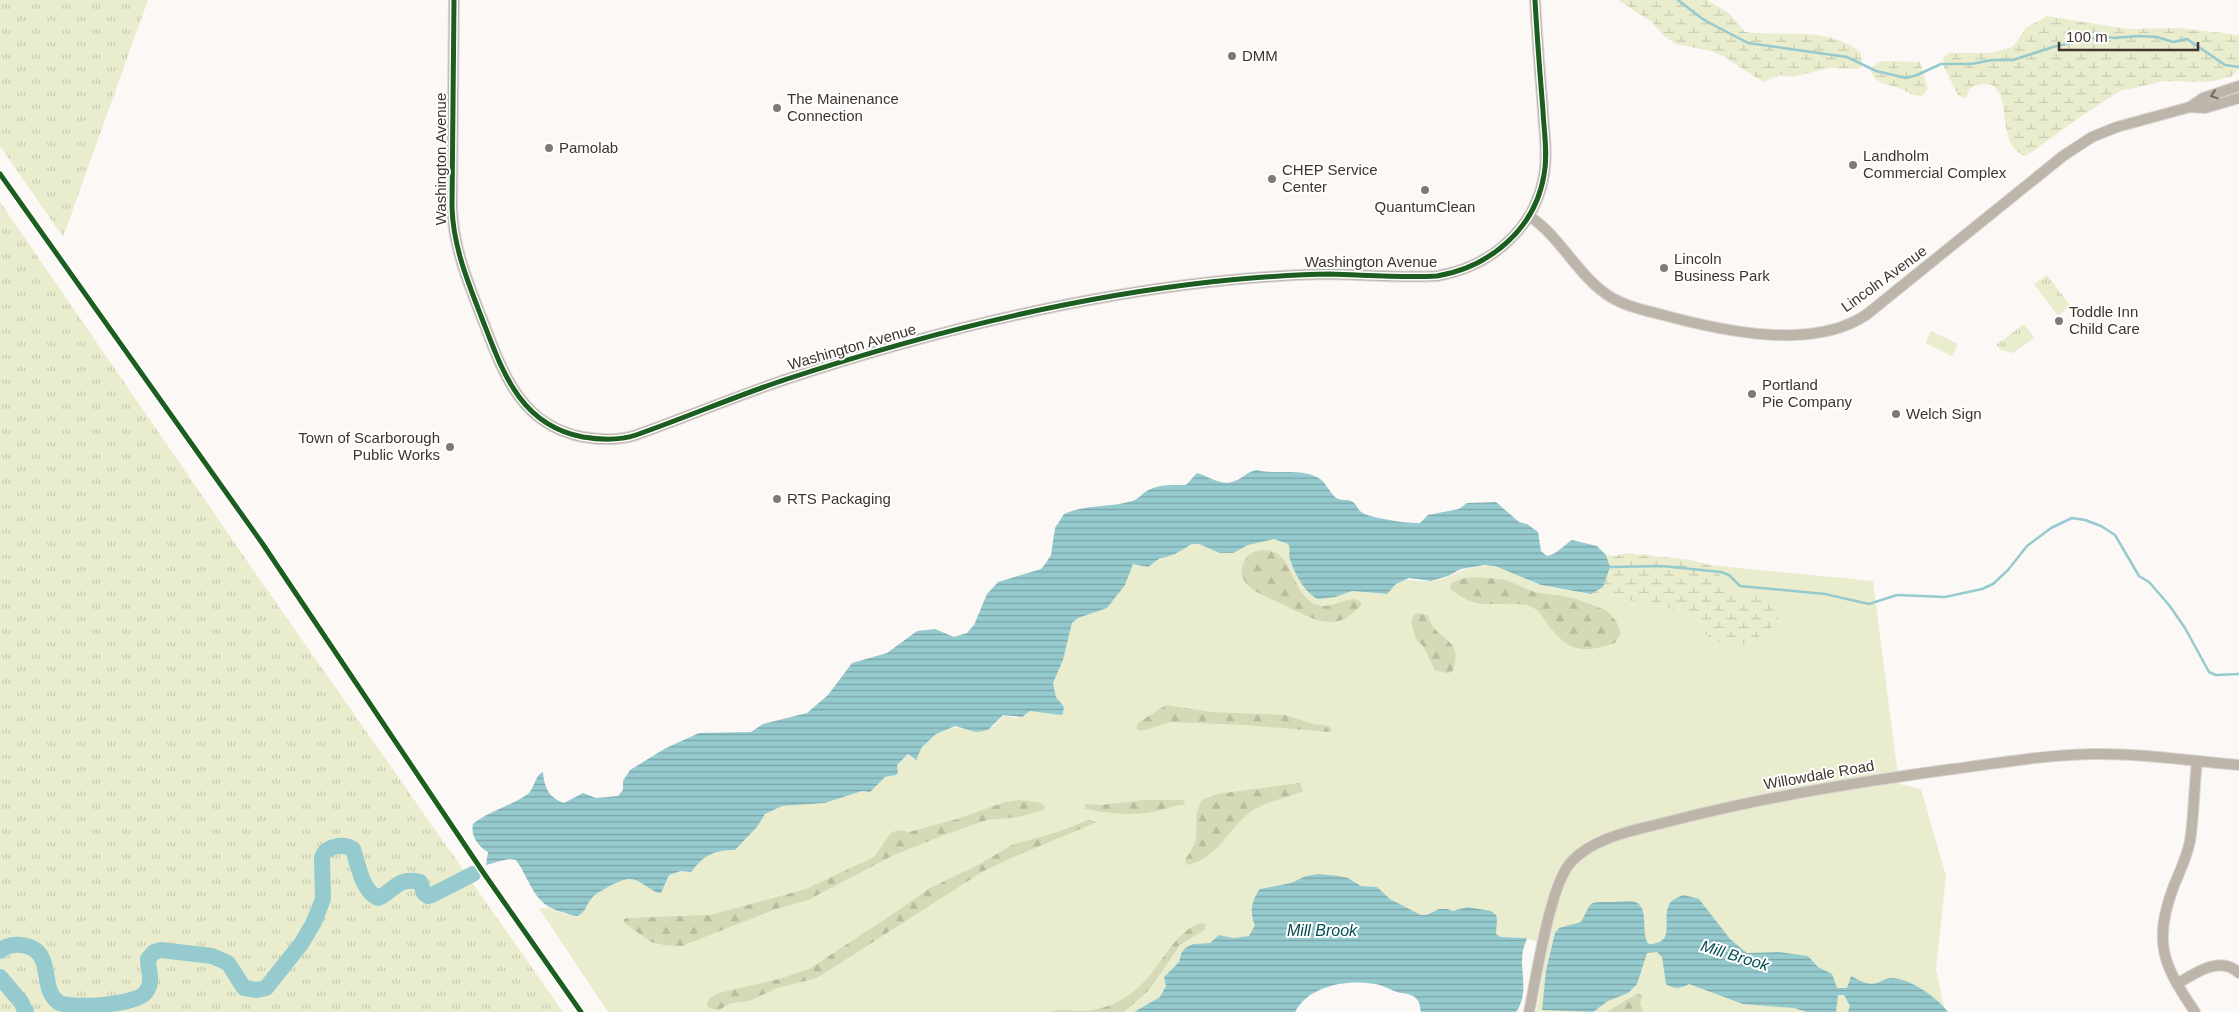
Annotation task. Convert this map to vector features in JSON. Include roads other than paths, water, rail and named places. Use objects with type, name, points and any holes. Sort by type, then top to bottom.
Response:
[{"type":"street","name":"Washington Avenue","points":[[454,0],[452,206],[456,247],[495,352],[510,385],[534,414],[557,430],[579,436],[608,440],[629,437],[743,395],[856,358],[991,322],[1115,296],[1211,282],[1269,277],[1327,274],[1427,277],[1451,274],[1472,266],[1494,254],[1518,231],[1529,216],[1542,185],[1545,161],[1535,0]]},
{"type":"street","name":"Lincoln Avenue","points":[[2190,108],[2203,98],[2239,86]]},
{"type":"street","name":"Lincoln Avenue","points":[[1529,216],[1541,225],[1598,288],[1626,304],[1725,330],[1769,334],[1817,333],[1849,325],[1866,315],[2082,142],[2117,127],[2190,108],[2205,108],[2239,98]]},
{"type":"street","name":"Willowdale Road","points":[[1529,1012],[1550,915],[1560,880],[1572,860],[1597,843],[1650,826],[1821,788],[2074,755],[2121,754],[2239,765]]},
{"type":"street","points":[[2195,1012],[2177,984],[2163,953],[2162,929],[2168,903],[2190,842],[2197,761]]},
{"type":"street","points":[[2177,984],[2204,968],[2226,966],[2239,973]]},
{"type":"water","points":[[1256,470],[1309,474],[1322,481],[1335,497],[1353,502],[1363,513],[1400,522],[1420,523],[1428,515],[1459,509],[1467,503],[1496,502],[1519,522],[1527,524],[1538,532],[1541,551],[1547,556],[1557,552],[1572,540],[1597,546],[1606,555],[1610,567],[1603,587],[1591,594],[1541,585],[1495,566],[1484,565],[1461,569],[1448,576],[1431,581],[1409,578],[1396,584],[1387,594],[1352,591],[1335,597],[1318,599],[1304,587],[1297,576],[1289,557],[1288,544],[1274,539],[1248,545],[1233,553],[1220,553],[1199,544],[1192,544],[1175,554],[1159,559],[1148,567],[1133,564],[1125,585],[1107,608],[1078,618],[1072,623],[1063,660],[1053,683],[1056,697],[1064,707],[1063,714],[1030,711],[1022,717],[1003,715],[988,730],[976,732],[955,726],[936,734],[922,747],[916,760],[908,754],[897,765],[898,772],[896,775],[885,777],[870,792],[862,791],[825,803],[782,806],[765,814],[757,827],[735,850],[715,852],[700,861],[691,872],[681,871],[669,875],[661,893],[639,881],[624,880],[595,895],[583,912],[577,916],[552,909],[545,904],[534,891],[516,860],[505,860],[486,865],[488,852],[476,841],[472,828],[473,824],[528,794],[538,776],[543,772],[548,791],[564,803],[583,793],[596,798],[618,796],[623,790],[623,781],[630,770],[666,748],[699,733],[751,732],[763,724],[807,713],[828,695],[852,663],[887,653],[917,631],[935,629],[954,637],[967,633],[974,625],[987,594],[998,582],[1041,569],[1046,563],[1051,555],[1055,528],[1064,514],[1081,509],[1132,501],[1150,489],[1160,486],[1186,485],[1197,473],[1220,482],[1230,483]]},
{"type":"water","name":"Mill Brook","points":[[1318,874],[1339,876],[1348,878],[1361,886],[1377,887],[1390,899],[1421,915],[1426,915],[1439,909],[1453,911],[1467,907],[1491,911],[1496,915],[1496,934],[1501,937],[1527,938],[1522,958],[1522,997],[1516,1012],[1421,1012],[1419,1002],[1411,995],[1378,985],[1353,982],[1319,990],[1301,1003],[1295,1012],[1134,1012],[1160,997],[1166,986],[1164,977],[1179,962],[1185,948],[1193,944],[1210,943],[1219,935],[1233,938],[1249,936],[1255,925],[1252,916],[1253,902],[1260,889],[1291,883],[1306,876]]},
{"type":"water","name":"Mill Brook","points":[[1684,895],[1699,899],[1730,939],[1747,953],[1779,952],[1808,956],[1818,967],[1832,974],[1837,988],[1847,988],[1851,976],[1870,984],[1890,978],[1907,981],[1923,990],[1948,1012],[1848,1012],[1850,1006],[1844,995],[1838,995],[1836,1012],[1807,1012],[1794,1008],[1743,1004],[1689,984],[1680,988],[1669,986],[1666,984],[1662,957],[1657,952],[1647,953],[1637,984],[1628,993],[1608,1001],[1593,1012],[1542,1010],[1546,971],[1555,933],[1559,928],[1581,922],[1591,904],[1631,901],[1641,907],[1646,939],[1649,944],[1658,943],[1666,935],[1667,909],[1670,903]]},
{"type":"waterway","points":[[1678,0],[1704,20],[1748,43],[1847,57],[1876,71],[1906,78],[1941,64],[1971,64],[1992,60],[2013,60],[2053,47],[2102,36],[2114,38],[2157,37],[2173,42],[2187,39],[2225,65],[2239,67]]},
{"type":"waterway","points":[[1610,567],[1662,566],[1721,572],[1729,575],[1740,586],[1825,594],[1869,604],[1897,595],[1945,597],[1982,589],[1993,584],[2008,570],[2027,546],[2051,528],[2072,518],[2085,520],[2101,526],[2115,535],[2139,576],[2149,582],[2169,605],[2185,628],[2209,672],[2216,675],[2239,674]]},
{"type":"waterway","points":[[0,951],[13,945],[32,948],[43,961],[52,996],[58,1002],[76,1006],[117,1003],[140,996],[146,992],[150,984],[148,959],[154,952],[161,950],[212,956],[228,963],[244,988],[257,990],[266,988],[301,944],[313,924],[323,899],[322,858],[330,848],[344,846],[353,849],[364,883],[378,898],[406,881],[420,882],[424,893],[428,896],[432,895],[473,874]]},
{"type":"waterway","points":[[0,977],[21,1002],[26,1012]]},
{"type":"place","name":"DMM","points":[[1232,56]]},
{"type":"place","name":"The Mainenance Connection","points":[[777,108]]},
{"type":"place","name":"Pamolab","points":[[549,148]]},
{"type":"place","name":"Landholm Commercial Complex","points":[[1853,165]]},
{"type":"place","name":"CHEP Service Center","points":[[1272,179]]},
{"type":"place","name":"QuantumClean","points":[[1425,190]]},
{"type":"place","name":"Lincoln Business Park","points":[[1664,268]]},
{"type":"place","name":"Toddle Inn Child Care","points":[[2059,321]]},
{"type":"place","name":"Portland Pie Company","points":[[1752,394]]},
{"type":"place","name":"Welch Sign","points":[[1896,414]]},
{"type":"place","name":"Town of Scarborough Public Works","points":[[450,447]]},
{"type":"place","name":"RTS Packaging","points":[[777,499]]}]
